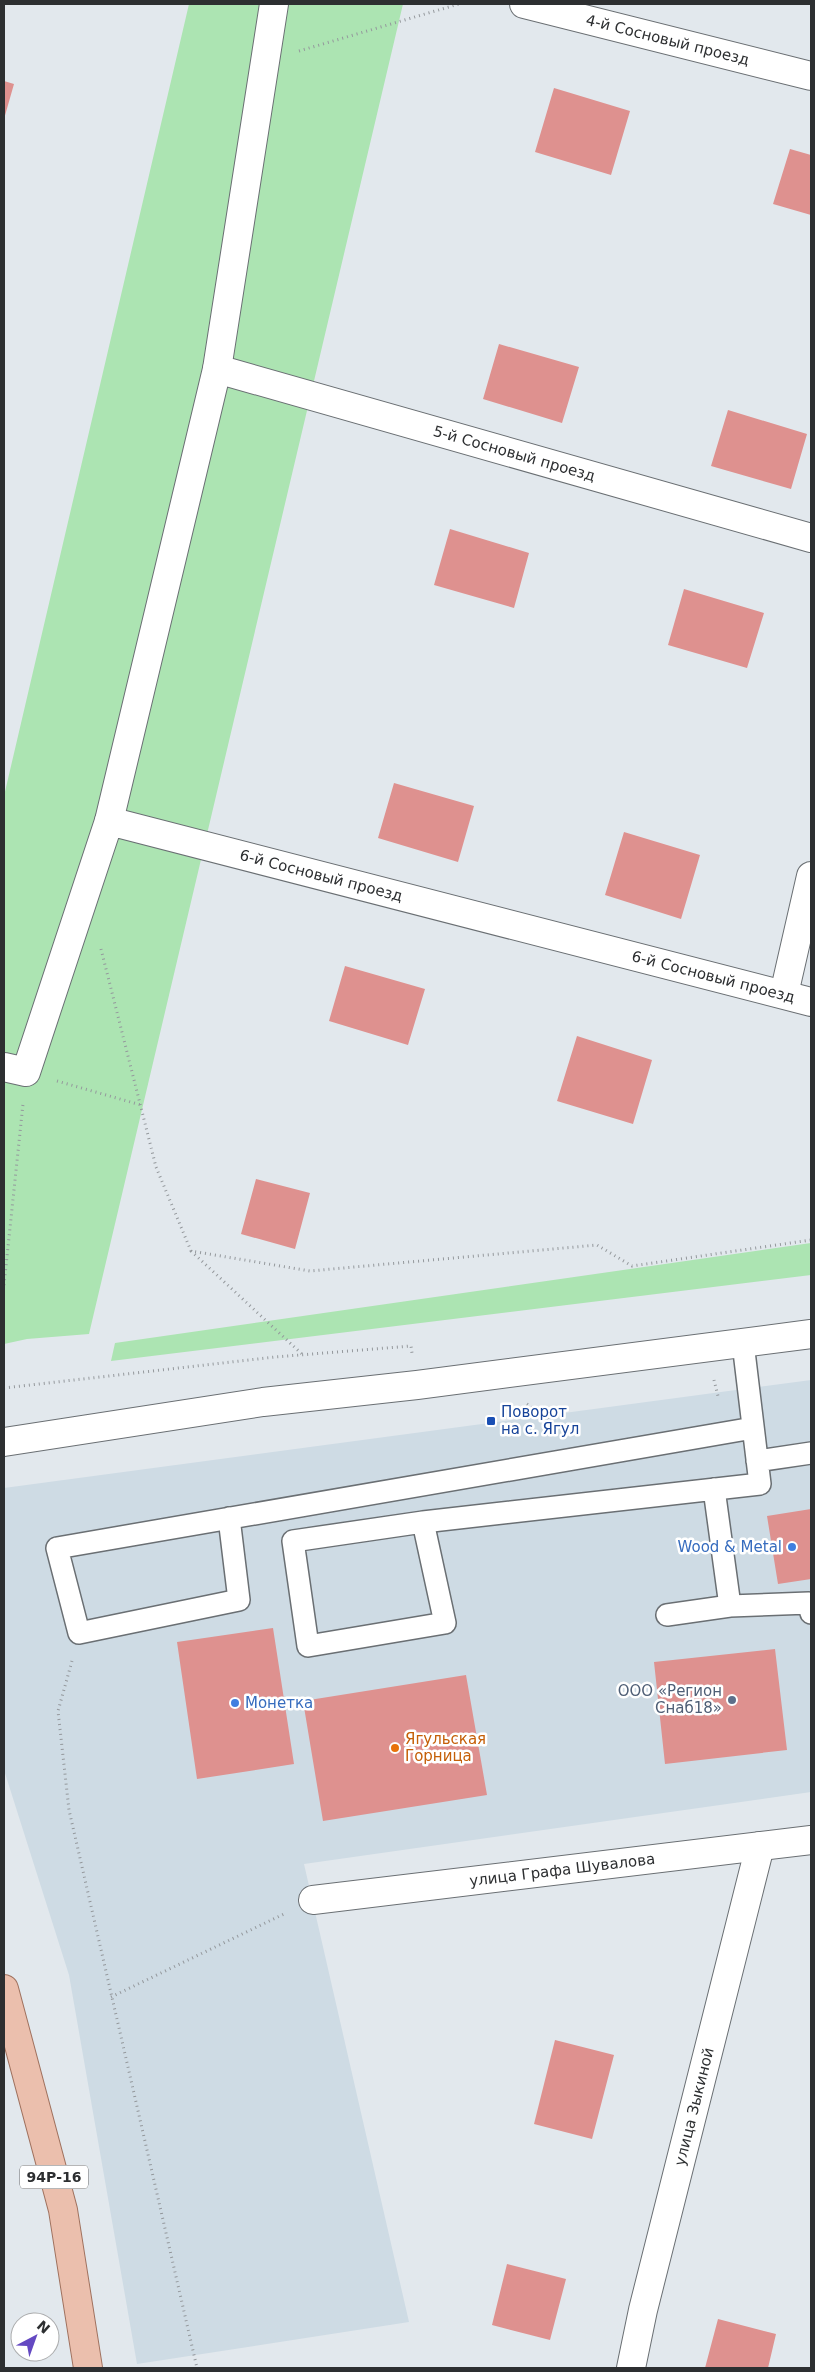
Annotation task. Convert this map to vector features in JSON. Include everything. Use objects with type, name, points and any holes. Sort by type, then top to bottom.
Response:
[{"type":"main road","name":"94Р-16","points":[[4,1989],[63,2210],[88,2368]]},
{"type":"street","points":[[15,1070],[108,821],[217,369],[274,4]]},
{"type":"street","name":"4-й Сосновый проезд","points":[[524,4],[811,76]]},
{"type":"street","name":"5-й Сосновый проезд","points":[[217,369],[811,538]]},
{"type":"street","name":"6-й Сосновый проезд","points":[[108,821],[811,1002]]},
{"type":"street","points":[[784,994],[811,876]]},
{"type":"street","points":[[4,1442],[263,1402],[417,1385],[811,1334]]},
{"type":"street","name":"улица Графа Шувалова","points":[[313,1900],[811,1840]]},
{"type":"street","name":"улица Зыкиной","points":[[631,2368],[643,2310],[760,1846]]},
{"type":"lane","points":[[423,1522],[445,1623],[308,1646],[293,1541],[423,1522],[760,1484],[743,1343]]},
{"type":"lane","points":[[229,1518],[239,1600],[80,1633],[57,1548],[229,1518],[586,1456],[753,1428]]},
{"type":"lane","points":[[757,1461],[811,1453]]},
{"type":"lane","points":[[714,1489],[730,1606]]},
{"type":"lane","points":[[667,1616],[730,1606],[809,1603],[811,1613]]},
{"type":"path","points":[[265,62],[459,4]]},
{"type":"path","points":[[100,946],[156,1168],[190,1251],[303,1355]]},
{"type":"path","points":[[4,1285],[15,1070],[141,1106]]},
{"type":"path","points":[[190,1251],[310,1271],[597,1245],[632,1266],[811,1240]]},
{"type":"path","points":[[523,1401],[561,1426],[586,1456]]},
{"type":"path","points":[[80,1633],[58,1711],[69,1810],[197,2368]]},
{"type":"path","points":[[111,1996],[313,1900]]},
{"type":"shaded area","points":[[811,1380],[811,1792],[304,1864],[409,2322],[137,2364],[69,1975],[4,1770],[4,1488]]},
{"type":"green space","points":[[189,4],[403,4],[89,1334],[27,1339],[4,1344],[4,796]]},
{"type":"green space","points":[[811,1243],[811,1275],[111,1361],[115,1343]]},
{"type":"building","points":[[4,81],[14,84],[4,119]]},
{"type":"building","points":[[554,88],[630,111],[611,175],[535,152]]},
{"type":"building","points":[[790,149],[811,155],[811,215],[773,204]]},
{"type":"building","points":[[499,344],[579,367],[562,423],[483,399]]},
{"type":"building","points":[[728,410],[807,434],[791,489],[711,466]]},
{"type":"building","points":[[450,529],[529,553],[514,608],[434,585]]},
{"type":"building","points":[[684,589],[764,613],[747,668],[668,645]]},
{"type":"building","points":[[394,783],[474,806],[458,862],[378,838]]},
{"type":"building","points":[[624,832],[700,855],[681,919],[605,895]]},
{"type":"building","points":[[345,966],[425,989],[408,1045],[329,1021]]},
{"type":"building","points":[[577,1036],[652,1060],[633,1124],[557,1101]]},
{"type":"building","points":[[256,1179],[310,1193],[295,1249],[241,1234]]},
{"type":"building","name":"Wood & Metal","points":[[811,1509],[811,1579],[778,1584],[767,1516]]},
{"type":"building","name":"Монетка","points":[[273,1628],[294,1764],[197,1779],[177,1642]]},
{"type":"building","points":[[775,1649],[787,1750],[665,1764],[654,1662]]},
{"type":"building","name":"Ягульская Горница","points":[[466,1675],[487,1795],[323,1821],[303,1701]]},
{"type":"building","points":[[555,2040],[614,2055],[592,2139],[534,2124]]},
{"type":"building","points":[[507,2264],[566,2279],[550,2340],[492,2325]]},
{"type":"building","points":[[718,2319],[776,2334],[768,2368],[705,2368]]},
{"type":"place","name":"Поворот на с. Ягул","points":[[491,1421]]},
{"type":"place","name":"Wood & Metal","points":[[792,1547]]},
{"type":"place","name":"ООО «Регион Снаб18»","points":[[732,1700]]},
{"type":"place","name":"Монетка","points":[[235,1703]]},
{"type":"place","name":"Ягульская Горница","points":[[395,1748]]}]
